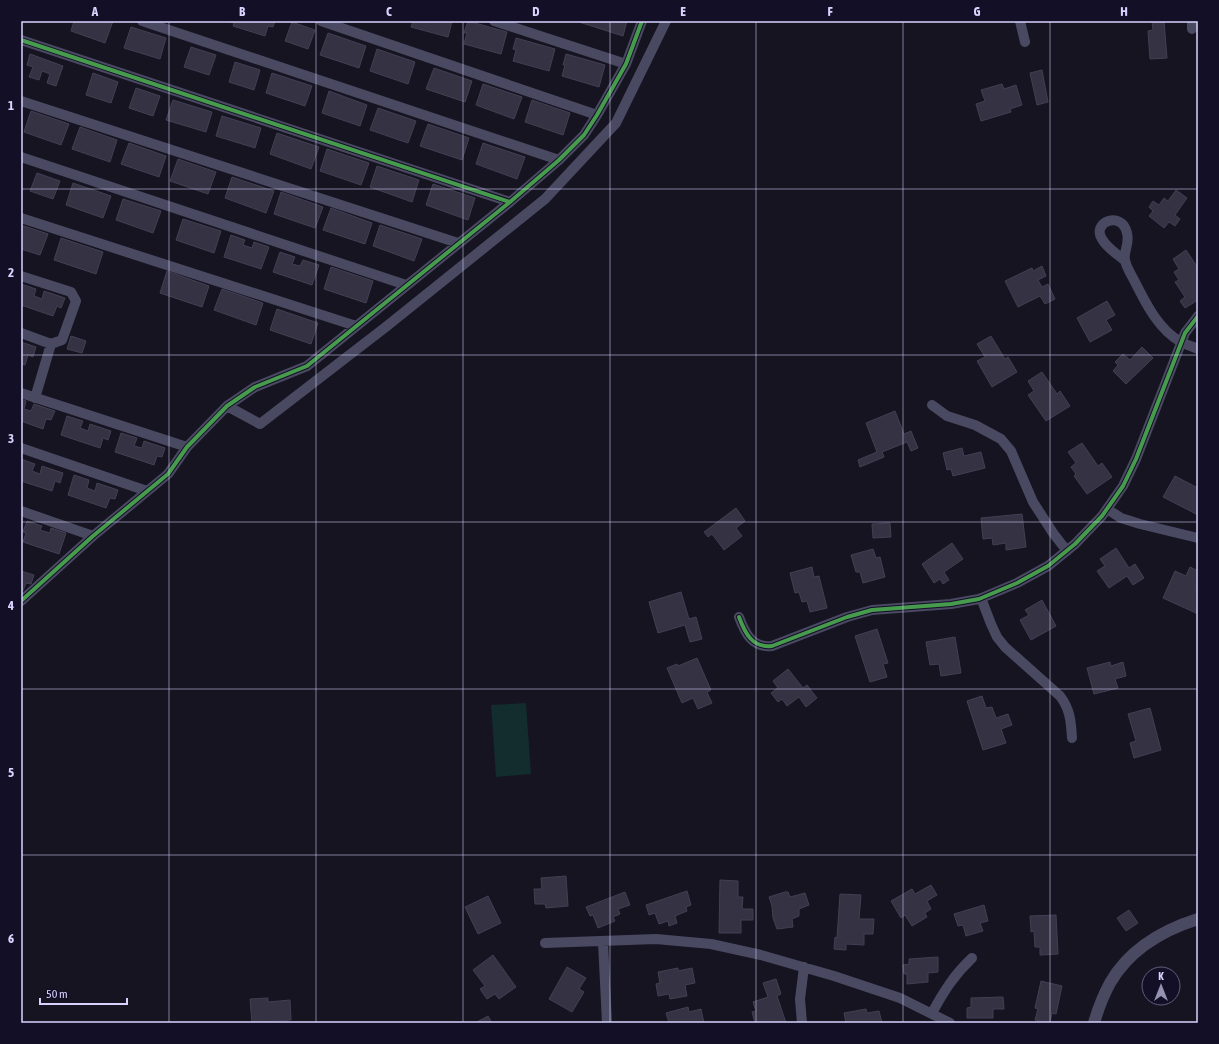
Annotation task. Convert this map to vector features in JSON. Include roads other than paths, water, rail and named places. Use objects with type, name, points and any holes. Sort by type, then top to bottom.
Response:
[{"type":"street","points":[[142,21],[559,160]]},
{"type":"street","points":[[321,21],[597,115]]},
{"type":"street","points":[[494,21],[626,64]]},
{"type":"street","points":[[21,601],[93,536],[168,474],[187,447],[227,406],[255,387],[307,366],[510,202],[559,160],[584,135],[597,115],[626,64],[642,21]]},
{"type":"street","points":[[227,406],[260,424],[387,326],[545,199],[616,123],[666,21]]},
{"type":"street","points":[[1020,21],[1025,42]]},
{"type":"street","points":[[21,40],[510,202]]},
{"type":"street","points":[[21,101],[458,243]]},
{"type":"street","points":[[21,157],[406,285]]},
{"type":"street","points":[[21,218],[356,326]]},
{"type":"street","points":[[1124,260],[1155,318],[1171,335],[1181,342],[1198,348]]},
{"type":"street","points":[[21,276],[71,292],[76,301],[62,340],[51,344],[21,333]]},
{"type":"street","points":[[739,617],[743,629],[750,640],[757,645],[765,647],[772,646],[847,616],[872,610],[951,604],[981,598],[1017,583],[1048,566],[1067,551],[1092,527],[1123,486],[1136,459],[1181,342],[1185,333],[1198,316]]},
{"type":"street","points":[[35,398],[51,344]]},
{"type":"street","points":[[21,393],[187,447]]},
{"type":"street","points":[[932,405],[948,416],[975,425],[1001,439],[1011,451],[1033,502],[1053,533],[1067,551]]},
{"type":"street","points":[[21,448],[147,490]]},
{"type":"street","points":[[1107,509],[1121,518],[1198,538]]},
{"type":"street","points":[[21,511],[93,536]]},
{"type":"street","points":[[981,598],[997,637],[1005,647],[1060,696],[1066,704],[1070,713],[1072,738]]},
{"type":"street","points":[[1094,1023],[1100,1004],[1110,983],[1123,964],[1136,950],[1181,924],[1198,919]]},
{"type":"street","points":[[545,943],[656,940],[711,944],[761,955],[804,967],[900,998],[950,1023]]},
{"type":"street","points":[[603,942],[607,1023]]},
{"type":"street","points":[[932,1013],[948,985],[959,970],[972,958]]},
{"type":"street","points":[[802,1023],[800,998],[804,967]]}]
